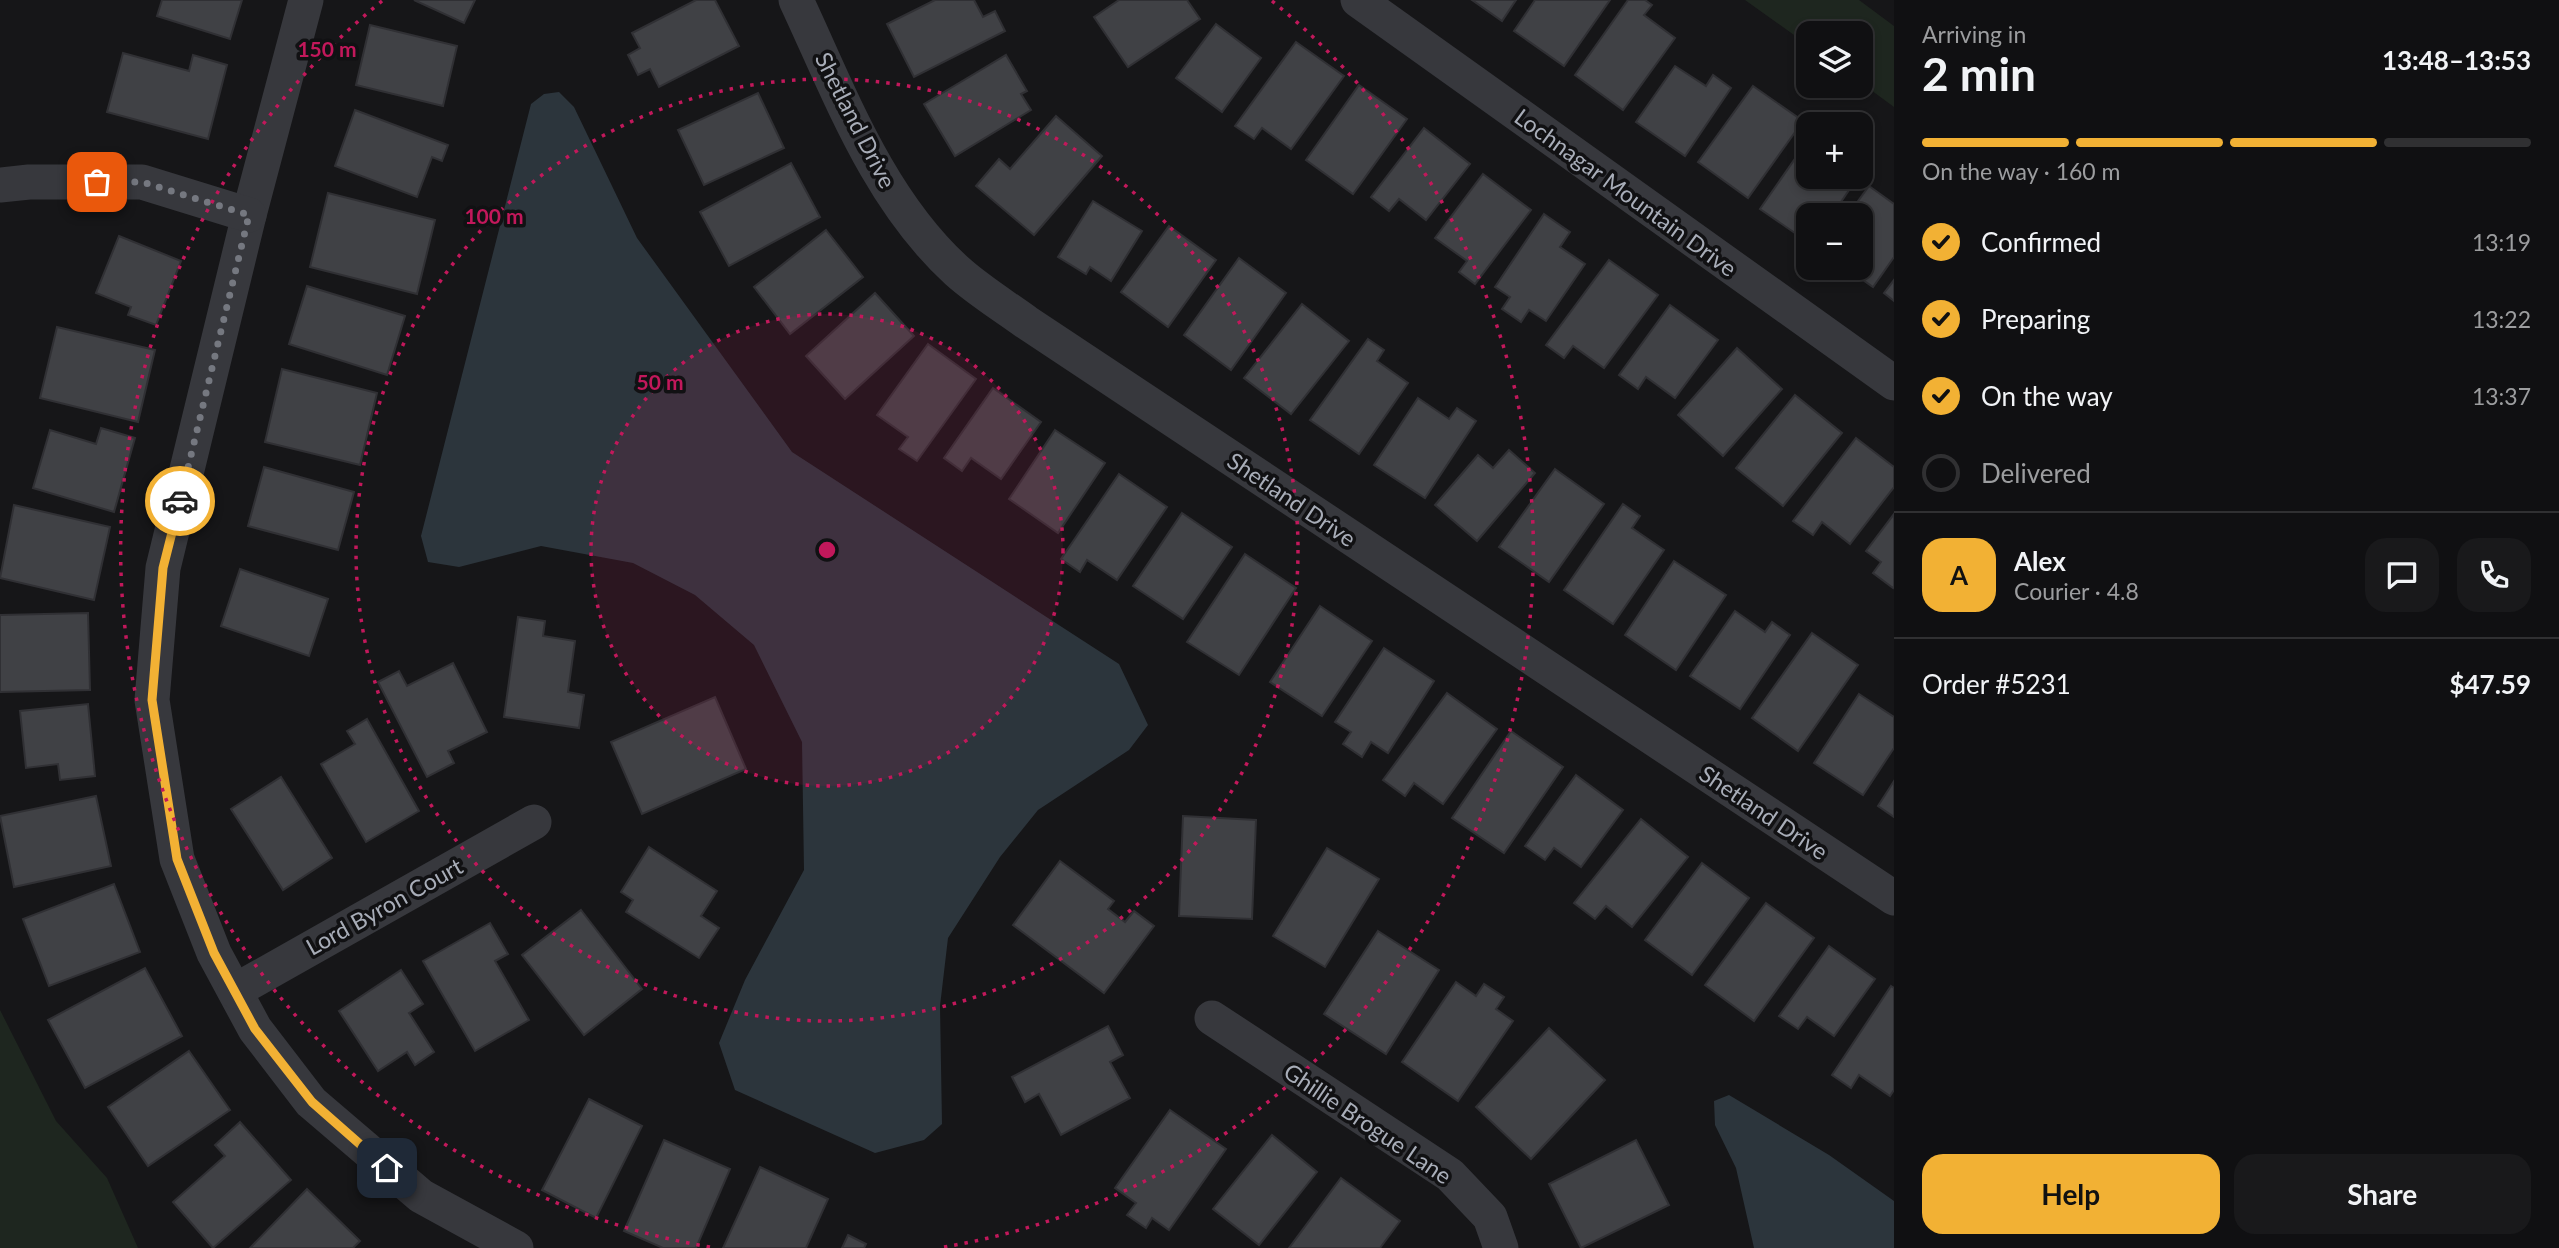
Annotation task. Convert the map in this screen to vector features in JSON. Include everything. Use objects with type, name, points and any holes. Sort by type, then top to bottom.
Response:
[{"type":"street","points":[[306,0],[249,215],[163,568],[152,700],[177,859],[214,953],[255,1029],[312,1102],[421,1196],[516,1248]]},
{"type":"street","name":"Shetland Drive","points":[[796,0],[876,169],[911,219],[957,271],[1026,322],[1894,898]]},
{"type":"street","name":"Lochnagar Mountain Drive","points":[[1358,0],[1894,383]]},
{"type":"street","points":[[0,185],[29,182],[142,182],[249,215]]},
{"type":"street","name":"Lord Byron Court","points":[[235,991],[534,822]]},
{"type":"street","name":"Ghillie Brogue Lane","points":[[1212,1018],[1450,1175],[1490,1217],[1501,1248]]},
{"type":"shaded area","points":[[1745,0],[1859,0],[1894,26],[1894,107],[1873,92],[1873,21],[1796,21],[1796,36]]},
{"type":"shaded area","points":[[559,92],[574,107],[637,238],[792,452],[1119,664],[1148,725],[1129,750],[1038,810],[1000,857],[948,938],[940,1006],[942,1124],[924,1140],[875,1153],[735,1090],[719,1043],[745,980],[804,870],[802,742],[754,645],[695,595],[633,563],[541,546],[459,567],[428,562],[421,536],[531,104],[544,94]]},
{"type":"shaded area","points":[[0,1010],[56,1121],[107,1178],[138,1248],[0,1248]]},
{"type":"shaded area","points":[[1729,1095],[1829,1155],[1894,1201],[1894,1248],[1754,1248],[1736,1168],[1715,1125],[1714,1101]]},
{"type":"building","points":[[162,0],[242,0],[230,39],[157,16]]},
{"type":"building","points":[[414,0],[475,0],[464,23]]},
{"type":"building","points":[[696,0],[715,0],[739,46],[659,87],[650,69],[638,75],[628,55],[640,48],[632,33]]},
{"type":"building","points":[[935,0],[974,0],[983,17],[995,11],[1005,31],[914,77],[887,24]]},
{"type":"building","points":[[1119,0],[1187,0],[1200,19],[1128,67],[1094,17]]},
{"type":"building","points":[[1472,0],[1516,0],[1502,21]]},
{"type":"building","points":[[1535,0],[1610,0],[1564,66],[1514,31]]},
{"type":"building","points":[[1628,0],[1645,0],[1652,5],[1644,15],[1675,38],[1623,110],[1575,75]]},
{"type":"building","points":[[1216,24],[1261,58],[1222,112],[1176,78]]},
{"type":"building","points":[[370,25],[457,46],[443,106],[356,85]]},
{"type":"building","points":[[1296,42],[1344,76],[1291,149],[1262,128],[1254,139],[1235,126]]},
{"type":"building","points":[[123,53],[189,71],[193,55],[227,65],[208,139],[107,112]]},
{"type":"building","points":[[1006,55],[1027,91],[1021,94],[1031,110],[955,156],[924,104]]},
{"type":"building","points":[[1675,66],[1706,86],[1713,75],[1731,88],[1685,156],[1636,122]]},
{"type":"building","points":[[1359,85],[1407,119],[1353,194],[1306,160]]},
{"type":"building","points":[[1753,86],[1796,116],[1796,131],[1748,198],[1698,162]]},
{"type":"building","points":[[758,93],[784,148],[704,185],[678,130]]},
{"type":"building","points":[[355,110],[448,145],[442,161],[432,157],[417,197],[335,166]]},
{"type":"building","points":[[1056,116],[1102,156],[1034,235],[976,186],[999,159],[1010,169]]},
{"type":"building","points":[[1424,128],[1470,164],[1426,220],[1399,199],[1389,211],[1371,197]]},
{"type":"building","points":[[1796,157],[1796,189],[1850,189],[1840,203],[1796,203],[1796,234],[1760,209]]},
{"type":"building","points":[[791,163],[820,217],[729,266],[700,212]]},
{"type":"building","points":[[1483,174],[1531,210],[1475,284],[1459,272],[1467,261],[1435,238]]},
{"type":"building","points":[[1867,189],[1873,189],[1894,204],[1894,257],[1873,287],[1863,280],[1873,280],[1873,203],[1857,203]]},
{"type":"building","points":[[328,193],[435,220],[417,294],[310,267]]},
{"type":"building","points":[[1093,201],[1142,231],[1111,281],[1090,267],[1086,274],[1058,257]]},
{"type":"building","points":[[1544,214],[1570,232],[1560,247],[1585,264],[1546,321],[1529,310],[1521,322],[1502,309],[1510,297],[1495,287]]},
{"type":"building","points":[[1169,226],[1216,260],[1168,327],[1121,292]]},
{"type":"building","points":[[826,230],[863,277],[790,334],[754,287]]},
{"type":"building","points":[[119,236],[181,261],[156,325],[128,315],[131,307],[96,293]]},
{"type":"building","points":[[1239,258],[1286,293],[1231,370],[1184,335]]},
{"type":"building","points":[[1609,260],[1658,295],[1604,368],[1573,346],[1564,358],[1546,345]]},
{"type":"building","points":[[1894,280],[1894,301],[1884,293]]},
{"type":"building","points":[[307,286],[405,316],[387,375],[289,344]]},
{"type":"building","points":[[875,293],[914,336],[845,399],[806,356]]},
{"type":"building","points":[[1302,304],[1349,341],[1291,414],[1244,378]]},
{"type":"building","points":[[1670,305],[1718,340],[1675,398],[1646,377],[1638,389],[1619,375]]},
{"type":"building","points":[[57,327],[155,350],[138,422],[40,398]]},
{"type":"building","points":[[1368,339],[1384,350],[1377,361],[1408,383],[1359,454],[1310,420]]},
{"type":"building","points":[[928,344],[976,379],[917,461],[899,449],[908,437],[877,415]]},
{"type":"building","points":[[1737,348],[1782,389],[1723,456],[1678,415]]},
{"type":"building","points":[[282,369],[377,393],[360,465],[265,442]]},
{"type":"building","points":[[993,388],[1041,422],[1001,479],[971,458],[962,471],[944,458]]},
{"type":"building","points":[[1795,395],[1842,433],[1783,506],[1736,468]]},
{"type":"building","points":[[1418,398],[1449,419],[1457,408],[1476,421],[1425,498],[1374,465]]},
{"type":"building","points":[[101,428],[135,438],[114,512],[33,488],[50,430],[96,444]]},
{"type":"building","points":[[1055,430],[1105,463],[1058,533],[1009,499]]},
{"type":"building","points":[[1856,438],[1894,467],[1894,487],[1850,544],[1822,522],[1813,535],[1793,521]]},
{"type":"building","points":[[1509,450],[1535,473],[1477,541],[1435,505],[1478,455],[1493,468]]},
{"type":"building","points":[[264,467],[354,492],[338,550],[248,526]]},
{"type":"building","points":[[1555,469],[1604,504],[1549,582],[1499,547]]},
{"type":"building","points":[[1119,474],[1167,507],[1117,580],[1087,560],[1080,572],[1061,559]]},
{"type":"building","points":[[1623,504],[1640,516],[1632,528],[1664,550],[1613,624],[1564,590]]},
{"type":"building","points":[[14,505],[110,527],[94,600],[0,578]]},
{"type":"building","points":[[1182,513],[1232,547],[1183,619],[1133,586]]},
{"type":"building","points":[[1894,514],[1893,588],[1873,573],[1881,562],[1866,551]]},
{"type":"building","points":[[1245,554],[1296,588],[1239,675],[1187,642]]},
{"type":"building","points":[[1674,561],[1726,595],[1676,670],[1625,635]]},
{"type":"building","points":[[240,569],[328,599],[309,656],[221,626]]},
{"type":"building","points":[[1320,606],[1372,641],[1322,716],[1270,682]]},
{"type":"building","points":[[1735,611],[1765,632],[1772,622],[1790,635],[1740,709],[1690,676]]},
{"type":"building","points":[[88,613],[90,690],[0,692],[0,615]]},
{"type":"building","points":[[518,617],[545,621],[543,636],[575,641],[568,692],[584,695],[579,728],[504,717]]},
{"type":"building","points":[[1812,633],[1858,665],[1798,751],[1752,718]]},
{"type":"building","points":[[1384,648],[1434,681],[1388,753],[1371,742],[1362,757],[1343,744],[1351,732],[1335,722]]},
{"type":"building","points":[[453,663],[487,732],[448,751],[454,763],[427,777],[378,682],[399,671],[407,686]]},
{"type":"building","points":[[1447,693],[1497,729],[1443,804],[1414,783],[1405,796],[1383,780]]},
{"type":"building","points":[[1859,694],[1894,717],[1894,748],[1863,795],[1814,763]]},
{"type":"building","points":[[715,697],[746,769],[642,814],[611,742]]},
{"type":"building","points":[[88,704],[95,776],[60,780],[58,764],[26,768],[20,711]]},
{"type":"building","points":[[367,719],[419,811],[366,842],[321,764],[355,744],[347,731]]},
{"type":"building","points":[[1511,731],[1563,767],[1504,853],[1452,818]]},
{"type":"building","points":[[1576,775],[1623,810],[1581,867],[1554,848],[1545,860],[1525,846]]},
{"type":"building","points":[[281,777],[332,858],[283,890],[231,809]]},
{"type":"building","points":[[1894,781],[1894,817],[1878,806]]},
{"type":"building","points":[[96,796],[111,866],[14,887],[0,816]]},
{"type":"building","points":[[1183,816],[1256,820],[1252,919],[1179,916]]},
{"type":"building","points":[[1641,819],[1688,857],[1632,927],[1606,906],[1595,919],[1574,903]]},
{"type":"building","points":[[649,847],[717,891],[701,916],[719,928],[699,958],[626,912],[633,900],[621,892]]},
{"type":"building","points":[[1327,848],[1379,879],[1325,967],[1273,936]]},
{"type":"building","points":[[1060,861],[1114,901],[1108,909],[1125,922],[1134,911],[1154,926],[1104,993],[1013,925]]},
{"type":"building","points":[[1702,863],[1749,898],[1692,975],[1645,940]]},
{"type":"building","points":[[114,884],[140,952],[49,986],[23,919]]},
{"type":"building","points":[[1766,903],[1814,938],[1754,1021],[1705,985]]},
{"type":"building","points":[[581,910],[642,989],[584,1035],[522,955]]},
{"type":"building","points":[[490,923],[508,954],[495,961],[529,1020],[475,1051],[423,961]]},
{"type":"building","points":[[1378,931],[1439,970],[1386,1054],[1324,1014]]},
{"type":"building","points":[[1829,946],[1875,979],[1834,1036],[1807,1017],[1798,1029],[1779,1016]]},
{"type":"building","points":[[145,968],[182,1036],[85,1088],[48,1020]]},
{"type":"building","points":[[401,970],[423,1004],[409,1013],[434,1052],[415,1065],[407,1052],[378,1071],[339,1011]]},
{"type":"building","points":[[1456,982],[1476,996],[1484,984],[1504,997],[1496,1009],[1513,1021],[1458,1101],[1402,1062]]},
{"type":"building","points":[[1891,986],[1894,988],[1894,1090],[1890,1096],[1859,1075],[1851,1088],[1832,1075]]},
{"type":"building","points":[[1108,1026],[1123,1055],[1110,1062],[1130,1098],[1061,1135],[1039,1094],[1025,1102],[1012,1077]]},
{"type":"building","points":[[1549,1028],[1605,1080],[1531,1159],[1476,1107]]},
{"type":"building","points":[[189,1051],[230,1110],[148,1166],[108,1107]]},
{"type":"building","points":[[589,1099],[642,1126],[596,1218],[542,1190]]},
{"type":"building","points":[[1170,1110],[1226,1149],[1169,1230],[1152,1218],[1146,1228],[1127,1215],[1136,1203],[1115,1188]]},
{"type":"building","points":[[240,1122],[291,1180],[213,1248],[173,1202],[225,1156],[215,1145]]},
{"type":"building","points":[[1272,1135],[1317,1172],[1259,1245],[1213,1209]]},
{"type":"building","points":[[664,1140],[730,1169],[696,1248],[663,1248],[624,1231]]},
{"type":"building","points":[[1636,1140],[1669,1205],[1581,1248],[1549,1184]]},
{"type":"building","points":[[760,1167],[828,1199],[806,1248],[723,1248]]},
{"type":"building","points":[[1341,1178],[1400,1221],[1380,1248],[1289,1248]]},
{"type":"building","points":[[307,1189],[360,1241],[353,1248],[250,1248]]},
{"type":"building","points":[[848,1235],[866,1244],[864,1248],[842,1248]]},
{"type":"way so far","points":[[97,182],[142,182],[249,215],[180,501]]},
{"type":"route","points":[[180,501],[163,568],[152,700],[177,859],[214,953],[255,1029],[312,1102],[387,1168]]}]
